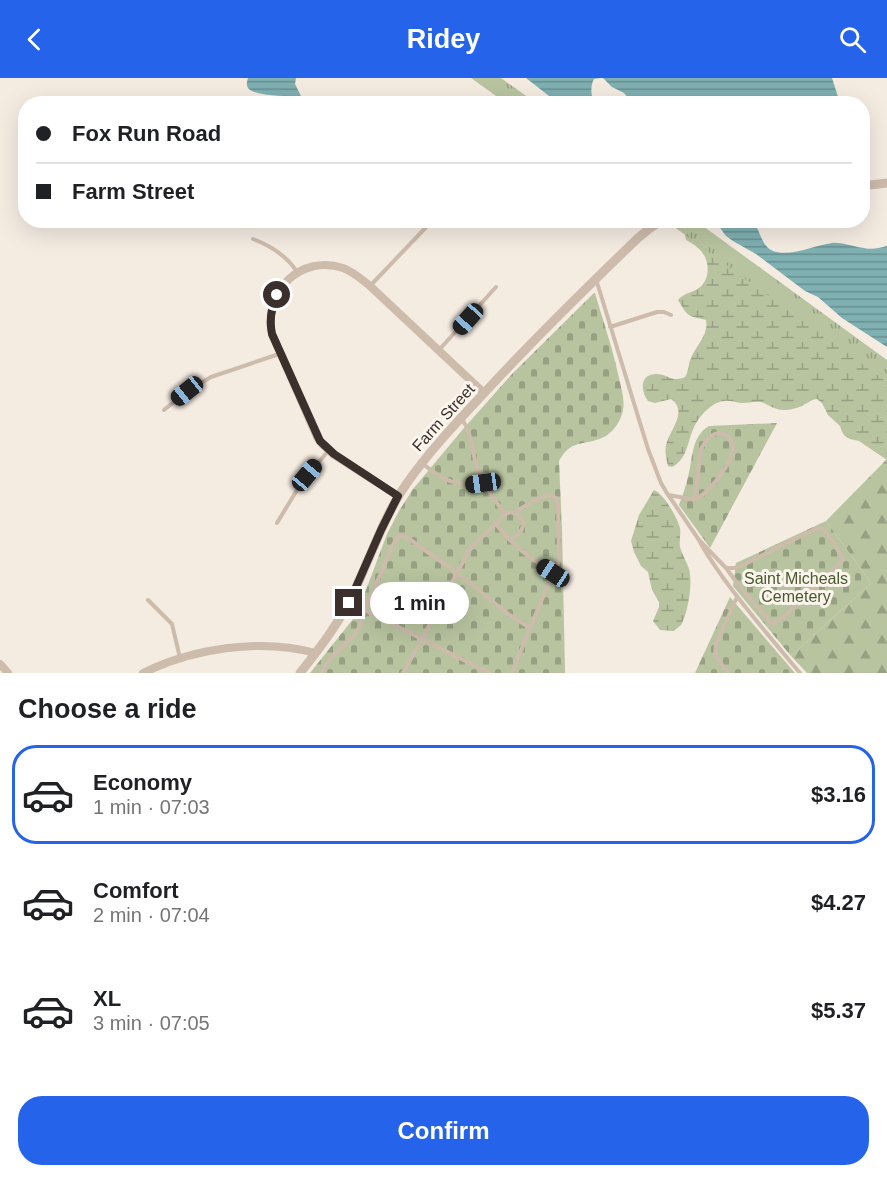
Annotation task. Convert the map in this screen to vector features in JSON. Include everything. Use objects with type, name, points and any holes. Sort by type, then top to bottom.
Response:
[{"type":"street","points":[[870,185],[887,183]]},
{"type":"street","name":"Farm Street","points":[[300,673],[349,603],[398,496],[422,463],[528,345],[650,228]]},
{"type":"street","points":[[398,496],[328,450],[317,437],[280,354],[271,328],[272,306],[283,285],[298,273],[317,266],[334,266],[351,271],[484,393]]},
{"type":"street","points":[[143,673],[194,654],[242,647],[283,647],[316,653]]},
{"type":"street","points":[[0,664],[8,673]]},
{"type":"lane","points":[[370,286],[425,228]]},
{"type":"lane","points":[[253,239],[279,252],[298,273]]},
{"type":"lane","points":[[596,278],[648,449],[661,483],[699,540],[773,624],[787,614],[843,559],[834,543],[821,528],[741,566],[726,568]]},
{"type":"lane","points":[[439,350],[496,287]]},
{"type":"lane","points":[[610,327],[657,312],[671,315]]},
{"type":"lane","points":[[164,410],[187,391],[204,381],[280,354]]},
{"type":"lane","points":[[461,418],[467,428],[483,483],[505,514]]},
{"type":"lane","points":[[668,495],[695,499],[711,487],[727,462],[733,446],[729,437],[723,433],[710,436],[701,449],[695,499]]},
{"type":"lane","points":[[277,523],[295,492],[328,450]]},
{"type":"lane","points":[[422,463],[456,483],[464,485],[483,483]]},
{"type":"lane","points":[[512,673],[558,564],[559,553],[556,498],[550,495],[541,497],[515,513]]},
{"type":"lane","points":[[404,673],[467,554],[505,514],[511,512],[522,519],[524,524],[516,537],[509,539]]},
{"type":"lane","points":[[496,524],[532,560],[553,573]]},
{"type":"lane","points":[[321,673],[330,659],[356,634],[398,536],[405,536],[530,628]]},
{"type":"lane","points":[[699,540],[704,551],[737,597],[800,673]]},
{"type":"lane","points":[[728,673],[715,655],[716,644],[737,597]]},
{"type":"lane","points":[[148,600],[172,624],[180,659]]},
{"type":"lane","points":[[349,603],[489,673]]},
{"type":"green space","points":[[471,78],[501,78],[526,96],[496,96]]},
{"type":"green space","points":[[676,228],[706,228],[887,360],[887,382]]},
{"type":"green space","points":[[687,231],[887,381],[887,460],[859,441],[845,436],[840,426],[828,415],[822,403],[817,399],[797,408],[783,410],[761,402],[726,401],[716,403],[703,414],[694,426],[682,458],[672,467],[668,466],[666,445],[677,420],[678,409],[671,399],[655,403],[648,401],[643,384],[646,377],[655,374],[676,379],[685,377],[693,353],[706,330],[706,320],[689,315],[678,300],[703,285],[708,271],[705,256],[695,245],[686,240]]},
{"type":"green space","points":[[594,293],[614,356],[623,394],[623,406],[619,421],[609,434],[574,445],[564,453],[559,461],[565,673],[310,673],[357,614],[387,534],[413,489],[513,373]]},
{"type":"green space","name":"Saint Micheals Cemetery","points":[[777,423],[710,548],[679,505],[699,436],[709,426]]},
{"type":"green space","points":[[886,460],[887,673],[807,673],[791,656],[871,583],[826,521]]},
{"type":"green space","points":[[654,490],[666,501],[678,523],[680,547],[690,575],[686,613],[681,625],[674,631],[660,630],[653,621],[659,602],[652,590],[648,572],[641,566],[631,541],[639,515]]},
{"type":"green space","name":"Saint Micheals Cemetery","points":[[826,521],[871,583],[791,656],[733,586],[736,563]]},
{"type":"green space","name":"Saint Micheals Cemetery","points":[[730,597],[795,673],[695,673]]},
{"type":"water","points":[[248,78],[296,78],[295,84],[301,96],[282,96],[251,91],[247,84]]},
{"type":"water","points":[[526,78],[601,78],[594,79],[592,96],[549,96]]},
{"type":"water","points":[[603,78],[832,78],[838,96],[626,96]]},
{"type":"water","points":[[720,228],[757,228],[764,244],[772,250],[783,253],[832,243],[870,249],[887,246],[887,347],[842,318],[818,297],[805,291],[756,254],[726,236]]},
{"type":"route","points":[[277,295],[270,317],[272,334],[317,437],[330,452],[398,496],[349,603]]}]
